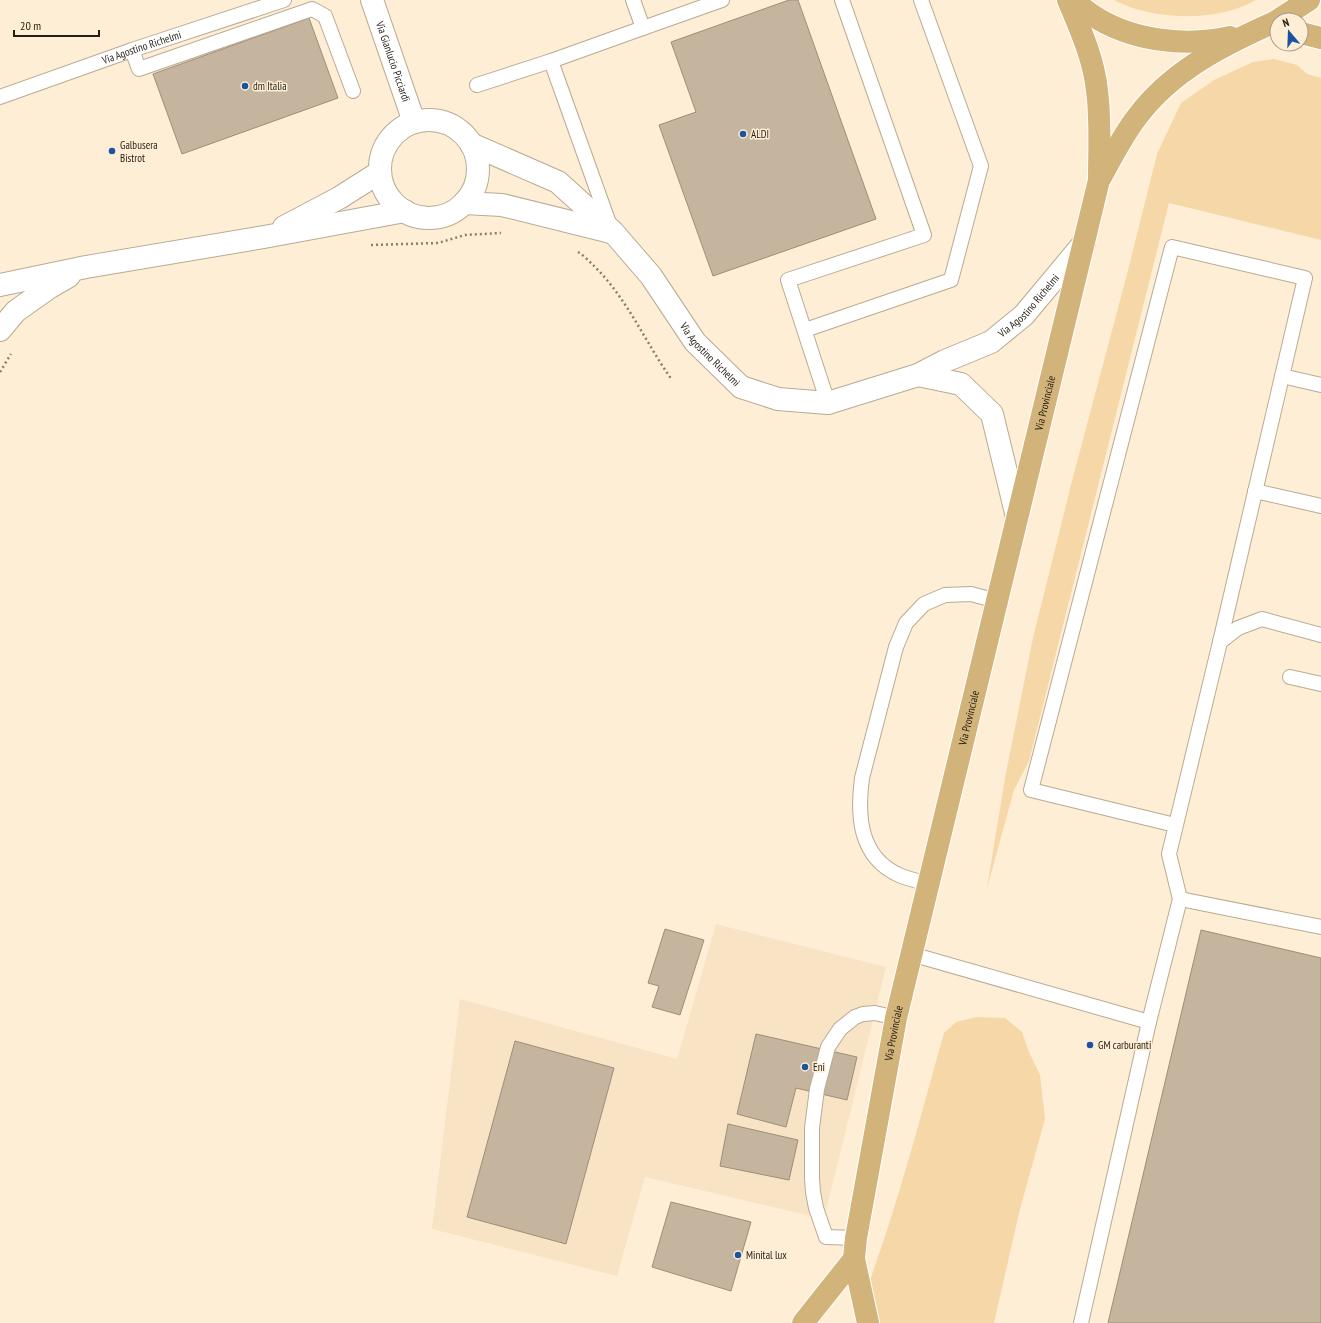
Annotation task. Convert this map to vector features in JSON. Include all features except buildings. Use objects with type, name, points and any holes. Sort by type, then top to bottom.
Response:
[{"type":"main road","points":[[1068,0],[1088,52],[1097,90],[1100,123],[1099,180]]},
{"type":"main road","points":[[1072,0],[1093,15],[1122,30],[1153,39],[1186,42],[1215,40],[1250,33],[1269,32]]},
{"type":"main road","points":[[1290,12],[1309,0]]},
{"type":"main road","points":[[1099,180],[1129,128],[1153,97],[1178,75],[1201,59],[1217,49],[1269,24]]},
{"type":"main road","points":[[1309,35],[1321,38]]},
{"type":"main road","name":"Via Provinciale","points":[[868,1323],[854,1259],[856,1238],[896,1018],[1099,180]]},
{"type":"main road","points":[[802,1323],[854,1259]]},
{"type":"street","name":"Via Gianlucio Picciardi","points":[[372,0],[414,122]]},
{"type":"street","points":[[431,120],[446,123],[461,131],[471,144],[477,159],[478,175],[473,190],[464,203],[450,212],[435,217],[420,217],[405,211],[389,197],[384,188],[380,172],[382,156],[388,142],[400,130],[414,122],[431,120]]},
{"type":"street","name":"Via Agostino Richelmi","points":[[471,144],[558,182],[613,232],[651,276],[695,342],[741,387],[778,399],[828,403],[918,376],[945,362],[991,342],[1024,315],[1084,243]]},
{"type":"street","points":[[264,237],[339,198],[380,172]]},
{"type":"street","points":[[464,203],[502,205],[613,232]]},
{"type":"street","points":[[0,285],[86,267],[264,237],[405,211]]},
{"type":"street","points":[[0,330],[21,307],[50,287],[86,267]]},
{"type":"street","name":"Via Agostino Richelmi","points":[[918,376],[961,384],[992,414],[1017,517]]},
{"type":"lane","name":"Via Agostino Richelmi","points":[[0,97],[132,50],[284,0]]},
{"type":"lane","points":[[633,0],[643,28]]},
{"type":"lane","points":[[477,85],[551,61],[722,0]]},
{"type":"lane","points":[[828,403],[788,280],[924,235],[842,0]]},
{"type":"lane","points":[[804,330],[951,280],[980,166],[921,0]]},
{"type":"lane","points":[[132,50],[139,69],[312,9],[325,16],[353,91]]},
{"type":"lane","points":[[551,61],[613,232]]},
{"type":"lane","points":[[1081,1323],[1149,1022],[1180,899],[1168,854],[1220,642],[1305,278],[1172,247],[1031,790],[1175,825]]},
{"type":"lane","points":[[1282,376],[1321,385]]},
{"type":"lane","points":[[1255,491],[1321,506]]},
{"type":"lane","points":[[928,884],[899,874],[887,868],[876,858],[863,833],[860,817],[862,778],[896,647],[906,623],[924,604],[945,595],[971,594],[997,601]]},
{"type":"lane","points":[[1220,642],[1238,628],[1262,618],[1321,635]]},
{"type":"lane","points":[[1290,677],[1321,684]]},
{"type":"lane","points":[[1180,899],[1321,927]]},
{"type":"lane","points":[[911,954],[1149,1022]]},
{"type":"lane","points":[[856,1238],[826,1237],[816,1208],[813,1192],[812,1171],[813,1115],[817,1089],[828,1047],[846,1023],[863,1014],[875,1013],[896,1018]]},
{"type":"path","points":[[367,245],[438,243],[466,235],[508,232]]},
{"type":"path","points":[[575,251],[581,254],[603,275],[631,314],[655,356],[672,380]]},
{"type":"path","points":[[0,372],[14,348]]},
{"type":"shaded area","points":[[1114,0],[1256,0],[1241,7],[1223,12],[1185,16],[1147,12]]},
{"type":"shaded area","points":[[1274,59],[1297,65],[1307,74],[1321,78],[1321,240],[1169,203],[1029,761],[1014,790],[987,888],[1005,778],[1033,638],[1073,477],[1126,278],[1157,154],[1181,103],[1214,80],[1253,62]]},
{"type":"shaded area","points":[[716,924],[886,967],[824,1219],[645,1177],[617,1276],[432,1229],[460,999],[677,1059]]},
{"type":"shaded area","points":[[977,1017],[1005,1018],[1022,1032],[1029,1052],[1040,1075],[1045,1119],[1020,1209],[994,1323],[857,1323],[900,1189],[944,1033],[956,1022]]},
{"type":"place","name":"dm Italia","points":[[245,86]]},
{"type":"place","name":"ALDI","points":[[743,134]]},
{"type":"place","name":"Galbusera Bistrot","points":[[112,151]]},
{"type":"place","name":"GM carburanti","points":[[1090,1045]]},
{"type":"place","name":"Eni","points":[[805,1067]]},
{"type":"place","name":"Minital lux","points":[[738,1255]]}]
